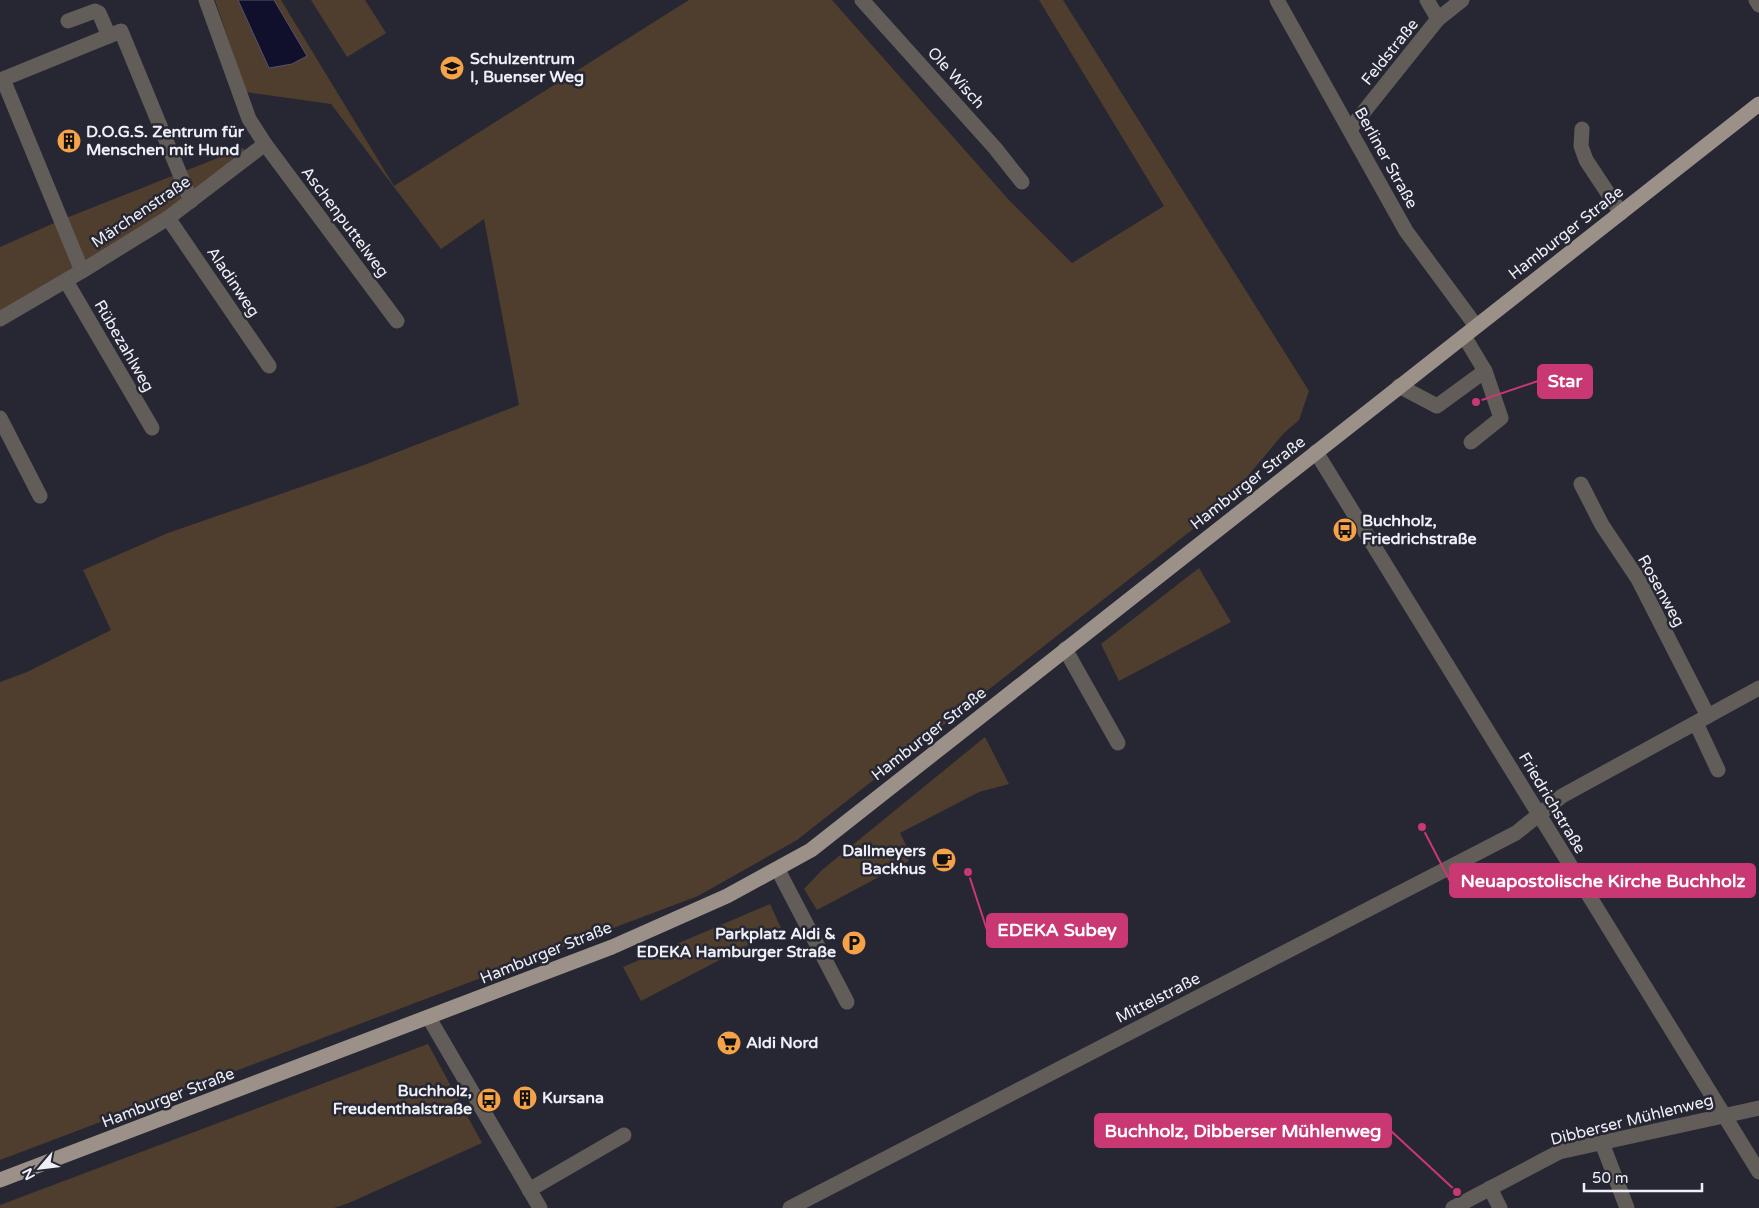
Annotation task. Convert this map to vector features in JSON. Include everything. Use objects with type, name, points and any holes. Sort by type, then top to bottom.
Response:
[{"type":"main road","name":"Hamburger Straße","points":[[0,1180],[612,947],[727,896],[778,870],[811,850],[1759,104]]},
{"type":"street","points":[[206,0],[249,119],[265,144]]},
{"type":"street","name":"Ole Wisch","points":[[862,0],[995,148],[1022,182]]},
{"type":"street","name":"Berliner Straße","points":[[1277,0],[1406,231],[1476,326]]},
{"type":"street","name":"Feldstraße","points":[[1427,0],[1438,19]]},
{"type":"street","name":"Feldstraße","points":[[1350,129],[1438,19],[1462,0]]},
{"type":"street","points":[[1756,0],[1759,5]]},
{"type":"street","points":[[68,21],[95,11],[100,13],[108,36]]},
{"type":"street","points":[[82,271],[3,79],[121,31],[191,201]]},
{"type":"street","points":[[1582,129],[1581,146],[1586,160],[1621,213]]},
{"type":"street","name":"Märchenstraße","points":[[0,319],[168,218],[265,144]]},
{"type":"street","name":"Aschenputtelweg","points":[[265,144],[397,321]]},
{"type":"street","name":"Aladinweg","points":[[168,218],[269,366]]},
{"type":"street","name":"Rübezahlweg","points":[[66,281],[152,428]]},
{"type":"street","points":[[1464,336],[1485,371],[1501,418],[1471,442]]},
{"type":"street","points":[[1399,386],[1437,406],[1485,371]]},
{"type":"street","points":[[0,418],[40,496]]},
{"type":"street","name":"Friedrichstraße","points":[[1316,452],[1759,1172]]},
{"type":"street","name":"Rosenweg","points":[[1581,484],[1602,525],[1638,579],[1702,719],[1718,770]]},
{"type":"street","points":[[1065,649],[1118,743]]},
{"type":"street","name":"Mittelstraße","points":[[790,1208],[1516,833],[1562,796],[1759,688]]},
{"type":"street","points":[[778,870],[847,1002]]},
{"type":"street","points":[[429,1018],[540,1208]]},
{"type":"street","name":"Dibberser Mühlenweg","points":[[1453,1208],[1559,1152],[1759,1108]]},
{"type":"street","points":[[529,1190],[624,1135]]},
{"type":"street","points":[[1602,1143],[1627,1208]]},
{"type":"street","points":[[1490,1188],[1500,1208]]},
{"type":"shaded area","points":[[215,0],[281,0],[394,186],[689,0],[832,0],[1008,199],[1072,263],[1164,206],[1039,0],[1063,0],[1309,391],[1299,420],[1284,433],[1246,478],[1211,515],[797,840],[698,896],[0,1160],[0,682],[27,672],[111,630],[83,570],[168,533],[364,465],[519,405],[484,219],[441,249],[331,104],[246,92]]},
{"type":"shaded area","points":[[238,0],[274,0],[307,56],[292,64],[269,68]]},
{"type":"shaded area","points":[[311,0],[365,0],[386,33],[347,57]]},
{"type":"shaded area","points":[[243,148],[250,156],[0,319],[0,247],[61,220]]},
{"type":"shaded area","points":[[1199,568],[1231,622],[1119,681],[1101,644]]},
{"type":"shaded area","points":[[985,737],[1009,784],[979,792],[900,833],[910,853],[906,855],[909,861],[817,910],[804,889],[822,870]]},
{"type":"shaded area","points":[[770,904],[781,928],[641,1001],[623,967]]},
{"type":"shaded area","points":[[428,1044],[482,1143],[349,1203],[334,1208],[0,1208],[0,1205]]},
{"type":"place","name":"Schulzentrum I, Buenser Weg","points":[[452,68]]},
{"type":"place","name":"D.O.G.S. Zentrum für Menschen mit Hund","points":[[69,141]]},
{"type":"place","name":"Star","points":[[1476,402]]},
{"type":"place","name":"Buchholz, Friedrichstraße","points":[[1345,530]]},
{"type":"place","name":"Neuapostolische Kirche Buchholz","points":[[1422,827]]},
{"type":"place","name":"Dallmeyers Backhus","points":[[944,860]]},
{"type":"place","name":"EDEKA Subey","points":[[968,872]]},
{"type":"place","name":"Parkplatz Aldi & EDEKA Hamburger Straße","points":[[854,943]]},
{"type":"place","name":"Aldi Nord","points":[[729,1043]]},
{"type":"place","name":"Kursana","points":[[525,1098]]},
{"type":"place","name":"Buchholz, Freudenthalstraße","points":[[489,1100]]},
{"type":"place","name":"Buchholz, Dibberser Mühlenweg","points":[[1457,1192]]}]
